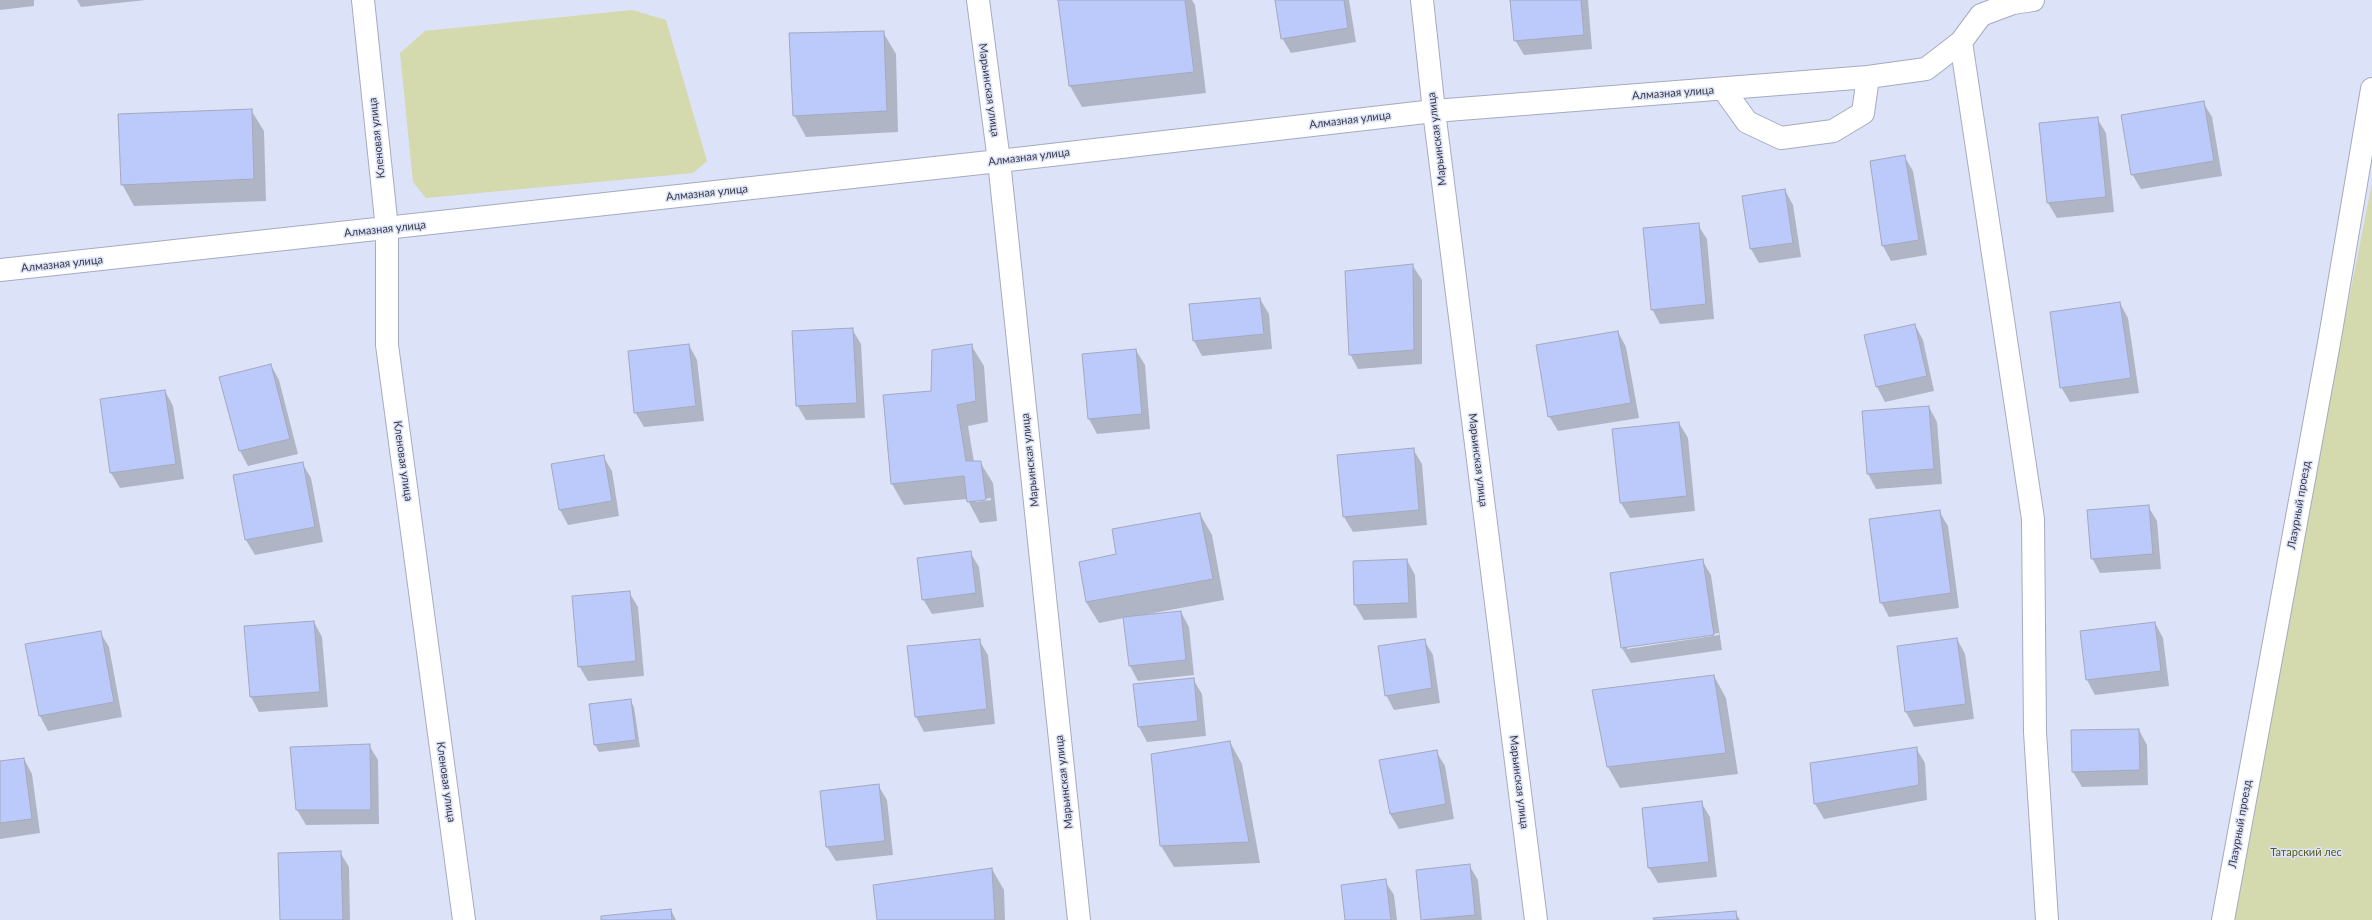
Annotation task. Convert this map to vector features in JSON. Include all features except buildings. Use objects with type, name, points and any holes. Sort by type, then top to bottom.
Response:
[{"type":"street","name":"Кленовая улица","points":[[363,0],[387,229],[387,345],[464,920]]},
{"type":"street","name":"Марьинская улица","points":[[978,0],[999,161],[1078,920]]},
{"type":"street","name":"Марьинская улица","points":[[1422,0],[1434,111],[1536,920]]},
{"type":"street","name":"Алмазная улица","points":[[0,270],[387,229],[1434,111],[1724,90],[1868,77],[1926,70],[1961,42],[1980,7],[2033,0]]},
{"type":"street","points":[[1961,42],[2033,519],[2035,732],[2047,920]]},
{"type":"street","points":[[1724,90],[1747,122],[1781,138],[1833,131],[1863,113],[1868,77]]},
{"type":"street","name":"Лазурный проезд","points":[[2223,920],[2329,342],[2372,90]]},
{"type":"green space","points":[[632,10],[666,20],[707,161],[693,173],[426,198],[413,182],[400,53],[425,31]]},
{"type":"green space","name":"Татарский лес","points":[[2372,183],[2372,920],[2226,920]]}]
